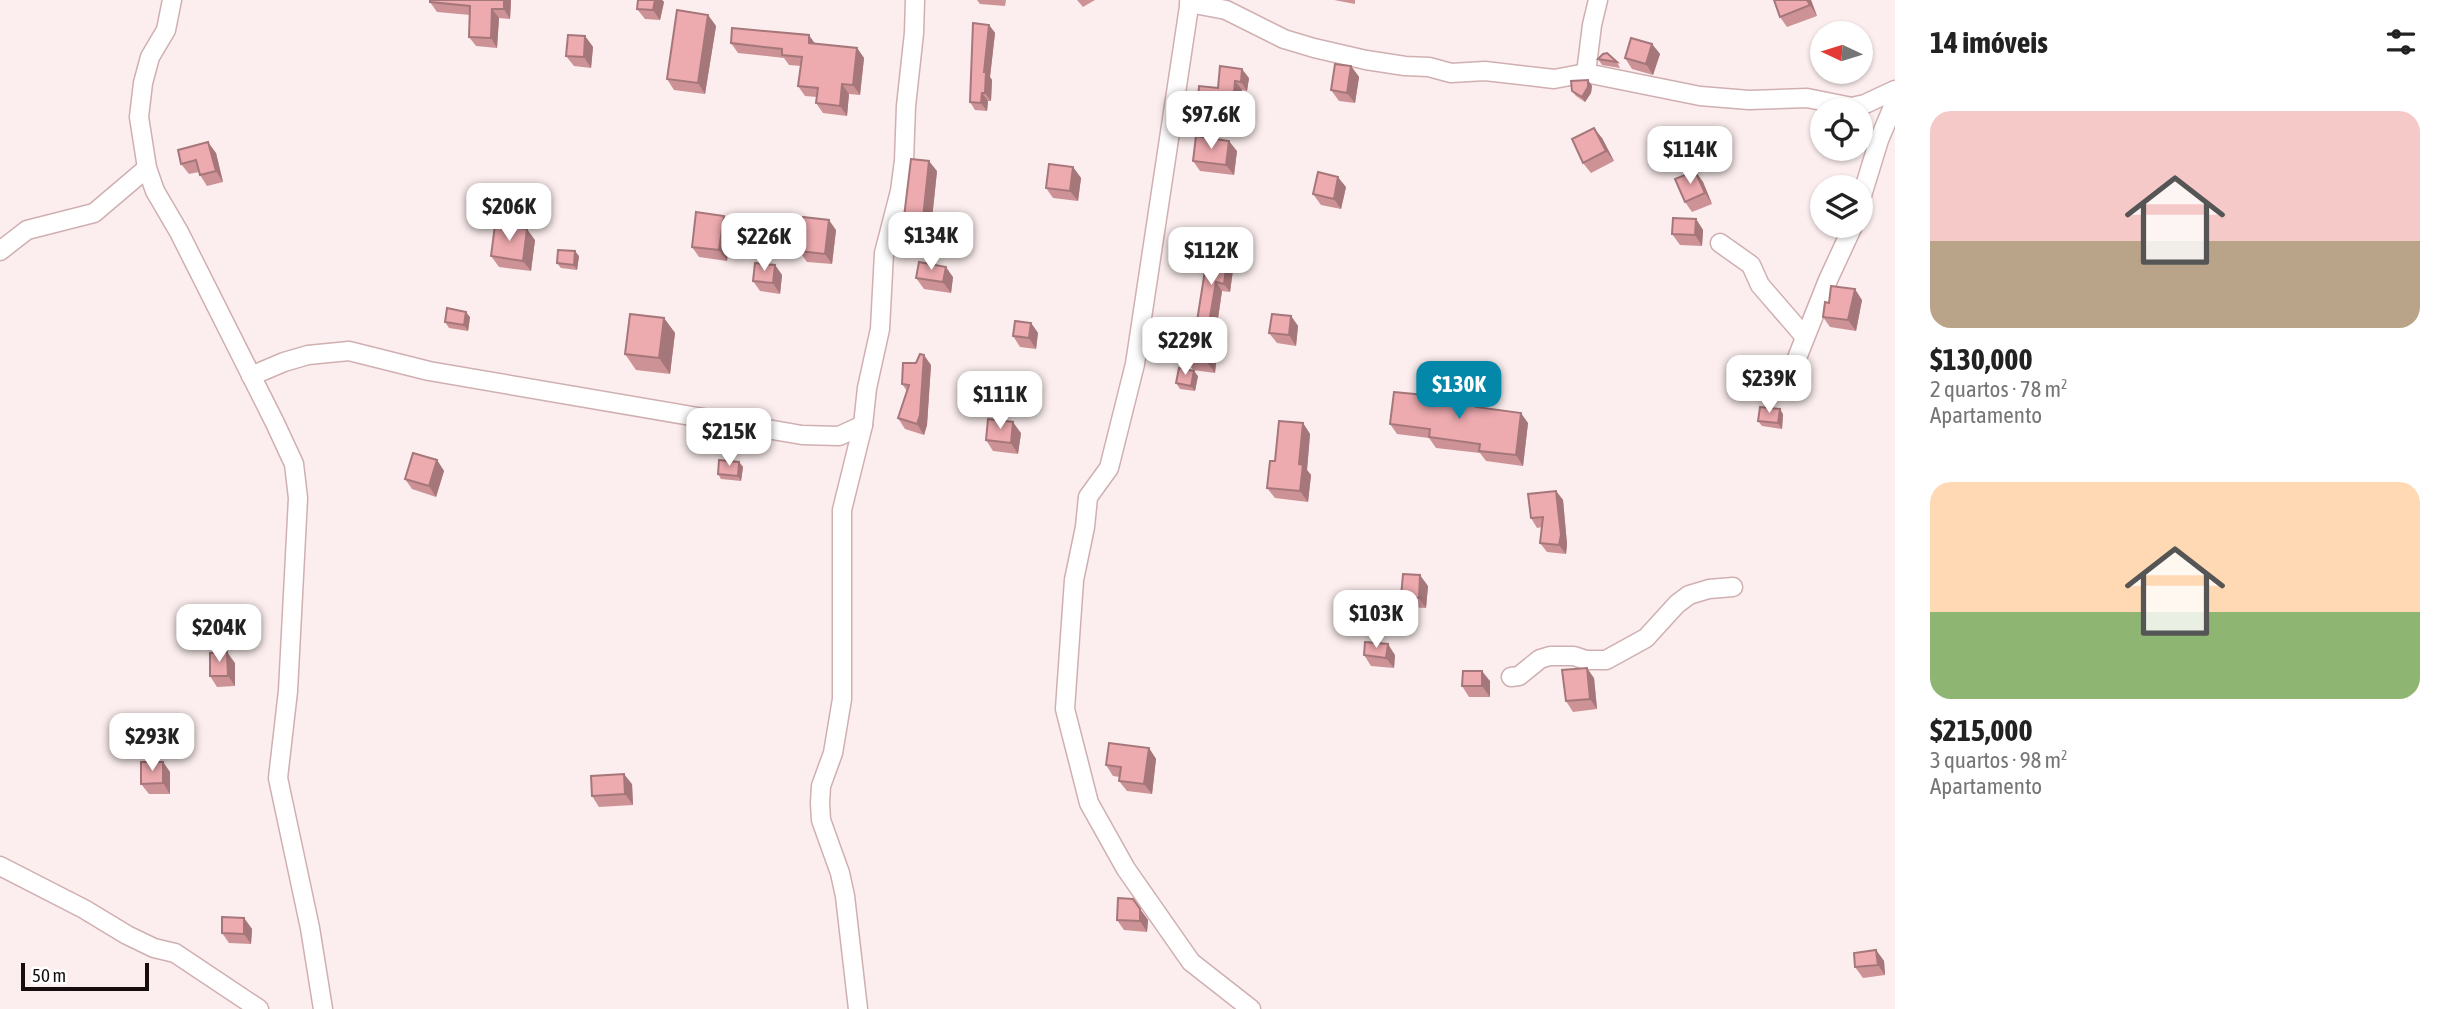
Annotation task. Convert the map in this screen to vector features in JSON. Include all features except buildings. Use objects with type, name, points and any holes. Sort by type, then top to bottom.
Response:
[{"type":"street","points":[[172,0],[166,30],[150,57],[143,83],[139,117],[147,168],[155,191],[179,232],[294,464],[296,486],[288,691],[278,778],[310,928],[323,1009]]},
{"type":"street","points":[[858,1009],[845,896],[840,873],[821,820],[820,803],[821,786],[834,753],[842,699],[842,510],[863,425],[867,388],[880,329],[884,253],[900,191],[915,0]]},
{"type":"street","points":[[1586,74],[1598,0]]},
{"type":"street","points":[[1251,1009],[1191,962],[1126,869],[1089,803],[1065,709],[1074,580],[1088,497],[1109,468],[1135,364],[1189,1],[1226,10],[1284,39],[1366,60],[1429,67],[1451,73],[1485,71],[1554,79],[1586,74],[1700,96],[1749,100],[1807,98],[1852,107],[1895,90]]},
{"type":"street","points":[[1868,175],[1895,102]]},
{"type":"street","points":[[0,251],[27,230],[94,214],[147,168]]},
{"type":"street","points":[[1797,358],[1847,238]]},
{"type":"street","points":[[1720,243],[1752,265],[1760,285],[1805,337]]},
{"type":"street","points":[[251,376],[308,355],[349,351],[442,373],[802,435],[839,436],[863,425]]},
{"type":"street","points":[[1511,677],[1520,676],[1540,659],[1550,656],[1574,656],[1582,660],[1603,661],[1646,638],[1689,595],[1709,589],[1733,587]]},
{"type":"street","points":[[0,866],[84,909],[127,935],[154,948],[175,953],[260,1009]]}]
